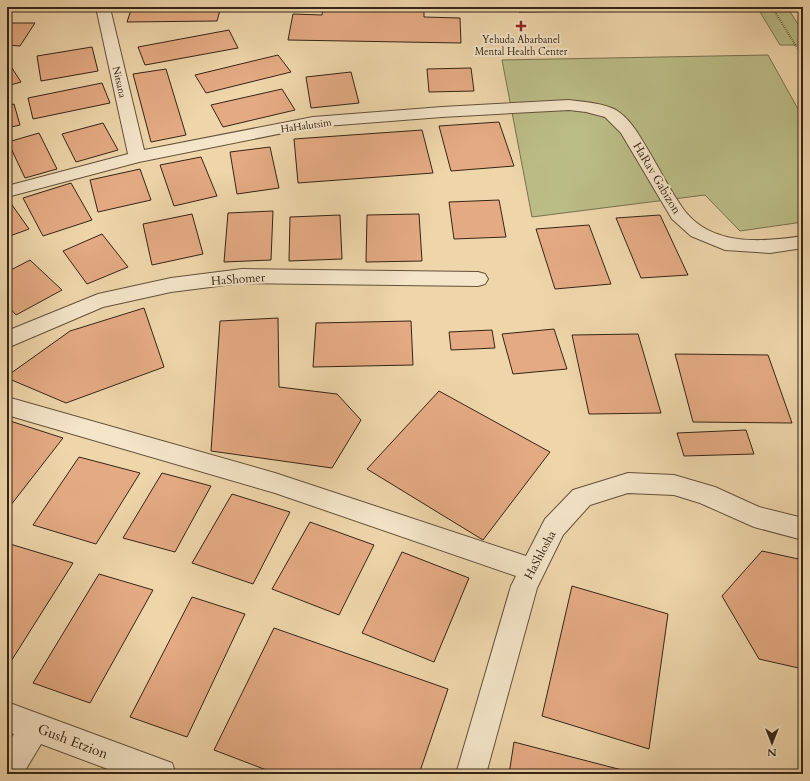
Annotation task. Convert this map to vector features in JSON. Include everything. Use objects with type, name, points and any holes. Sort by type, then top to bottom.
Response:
[{"type":"street","name":"Nitsana","points":[[105,7],[104,12],[137,157]]},
{"type":"street","name":"HaHalutsim","points":[[7,192],[137,157],[226,138],[320,122],[442,112],[569,105],[588,107],[611,114]]},
{"type":"street","name":"HaRav Gabizon","points":[[611,114],[628,130],[678,215],[698,232],[725,244],[770,247],[803,242]]},
{"type":"street","name":"HaShomer","points":[[7,340],[31,328],[98,301],[171,285],[242,276],[478,279]]},
{"type":"street","points":[[7,406],[275,482],[532,570]]},
{"type":"street","name":"HaShlosha","points":[[471,774],[524,586],[554,527],[582,497],[628,483],[674,485],[706,494],[754,516],[803,529]]},
{"type":"street","name":"Gush Etzion","points":[[7,717],[35,726],[161,774]]},
{"type":"street","points":[[7,773],[35,726]]},
{"type":"path","points":[[772,7],[799,51]]},
{"type":"green space","points":[[757,7],[787,7],[803,32],[803,45],[780,45]]},
{"type":"green space","points":[[768,55],[803,118],[803,222],[740,231],[705,195],[532,217],[502,60]]},
{"type":"building","points":[[132,7],[221,7],[217,21],[127,22]]},
{"type":"building","points":[[323,7],[424,7],[424,17],[460,18],[461,43],[288,40],[293,14],[322,15]]},
{"type":"building","points":[[517,7],[599,7],[600,11],[519,12]]},
{"type":"building","points":[[795,7],[803,7],[803,20]]},
{"type":"building","points":[[7,23],[35,23],[20,46],[7,45]]},
{"type":"building","points":[[229,30],[238,48],[145,65],[138,47]]},
{"type":"building","points":[[92,47],[98,71],[41,81],[37,56]]},
{"type":"building","points":[[278,55],[291,72],[206,93],[195,75]]},
{"type":"building","points":[[10,65],[21,82],[7,86],[7,66]]},
{"type":"building","points":[[471,68],[474,91],[429,92],[427,69]]},
{"type":"building","points":[[166,69],[186,135],[151,142],[133,74]]},
{"type":"building","points":[[351,72],[359,103],[311,108],[306,77]]},
{"type":"building","points":[[102,83],[110,103],[33,119],[28,98]]},
{"type":"building","points":[[282,89],[295,110],[223,127],[211,105]]},
{"type":"building","points":[[14,104],[20,125],[7,128],[7,106]]},
{"type":"building","points":[[499,122],[514,166],[451,171],[439,126]]},
{"type":"building","points":[[103,123],[118,150],[76,162],[62,134]]},
{"type":"building","points":[[422,130],[433,173],[298,183],[294,139]]},
{"type":"building","points":[[39,133],[57,169],[25,178],[8,142]]},
{"type":"building","points":[[270,147],[279,188],[237,194],[230,152]]},
{"type":"building","points":[[201,157],[217,196],[174,206],[160,165]]},
{"type":"building","points":[[140,169],[151,200],[98,212],[90,180]]},
{"type":"building","points":[[71,183],[92,220],[43,236],[23,198]]},
{"type":"building","points":[[499,200],[506,237],[454,239],[449,202]]},
{"type":"building","points":[[10,202],[29,229],[7,237],[7,203]]},
{"type":"building","points":[[273,211],[271,260],[224,262],[228,213]]},
{"type":"building","points":[[192,214],[203,254],[152,265],[143,224]]},
{"type":"building","points":[[419,214],[422,261],[366,262],[367,215]]},
{"type":"building","points":[[340,215],[342,259],[289,261],[290,217]]},
{"type":"building","points":[[660,215],[688,275],[641,278],[616,218]]},
{"type":"building","points":[[589,225],[611,284],[555,289],[536,229]]},
{"type":"building","points":[[102,234],[128,267],[87,284],[63,251]]},
{"type":"building","points":[[30,260],[62,290],[16,315],[7,305],[7,272]]},
{"type":"building","points":[[144,308],[164,367],[66,403],[7,378],[7,376],[70,331]]},
{"type":"building","points":[[278,318],[279,387],[337,394],[361,420],[332,468],[211,451],[220,321]]},
{"type":"building","points":[[411,321],[413,365],[313,367],[316,323]]},
{"type":"building","points":[[554,329],[567,369],[513,374],[502,334]]},
{"type":"building","points":[[492,330],[495,348],[451,350],[449,332]]},
{"type":"building","points":[[638,334],[661,413],[589,414],[572,335]]},
{"type":"building","points":[[675,354],[768,355],[792,423],[693,422]]},
{"type":"building","points":[[439,391],[550,452],[483,540],[367,469]]},
{"type":"building","points":[[10,421],[63,438],[7,510],[7,424]]},
{"type":"building","points":[[746,430],[754,454],[684,456],[677,433]]},
{"type":"building","points":[[79,457],[140,473],[96,544],[33,525]]},
{"type":"building","points":[[162,473],[211,486],[175,552],[123,538]]},
{"type":"building","points":[[232,494],[290,512],[253,584],[192,563]]},
{"type":"building","points":[[310,522],[374,545],[339,615],[272,589]]},
{"type":"building","points":[[10,544],[73,563],[8,666],[7,549]]},
{"type":"building","points":[[762,551],[803,560],[803,669],[759,659],[722,596]]},
{"type":"building","points":[[402,552],[469,578],[434,662],[362,633]]},
{"type":"building","points":[[99,574],[153,590],[90,703],[33,683]]},
{"type":"building","points":[[572,586],[668,614],[649,749],[542,716]]},
{"type":"building","points":[[192,597],[245,614],[187,737],[130,717]]},
{"type":"building","points":[[274,628],[448,689],[419,774],[277,774],[214,750]]},
{"type":"building","points":[[514,742],[622,770],[622,774],[509,774]]},
{"type":"place","name":"Yehuda Abarbanel Mental Health Center","points":[[521,26]]}]
